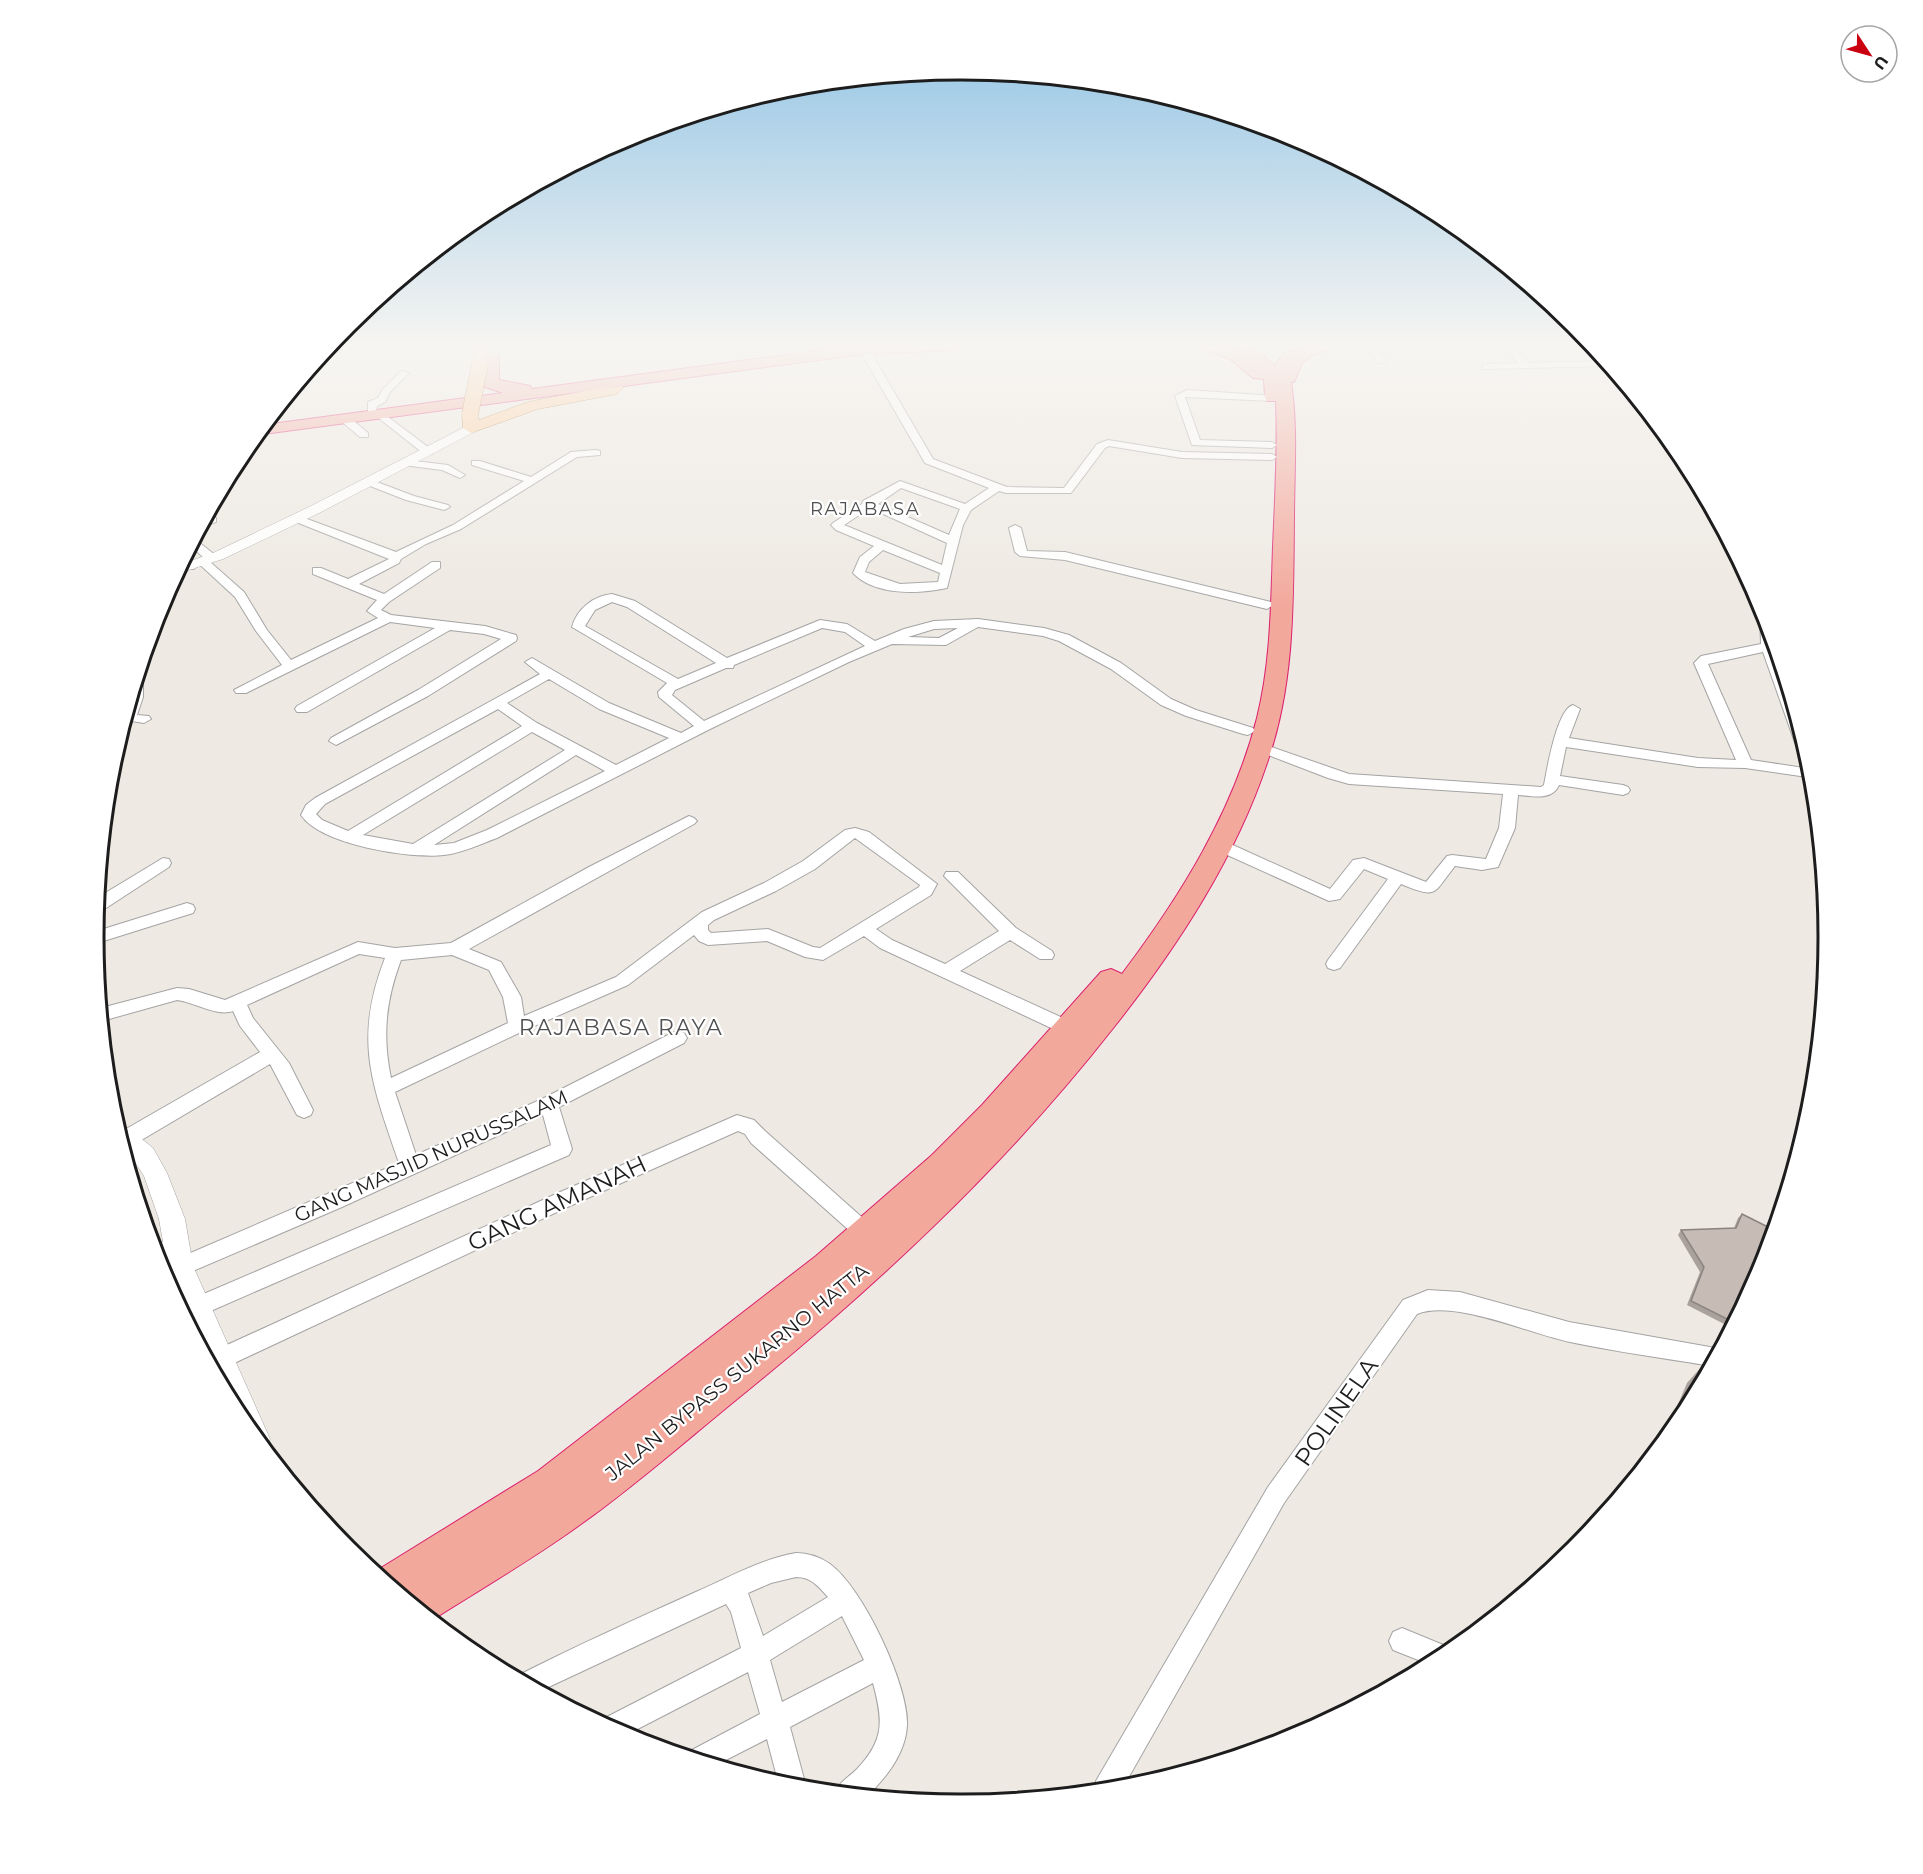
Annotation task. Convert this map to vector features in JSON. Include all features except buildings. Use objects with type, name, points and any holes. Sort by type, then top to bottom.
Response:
[{"type":"highway","name":"JALAN BYPASS SUKARNO HATTA","points":[[397,1582],[552,1485],[756,1326],[867,1234],[944,1165],[1070,1029],[1136,950],[1183,877],[1227,796],[1254,739],[1269,718],[1278,662],[1272,451],[1274,432]]},
{"type":"highway","name":"JALAN BYPASS SUKARNO HATTA","points":[[421,1602],[575,1503],[770,1350],[848,1284],[965,1177],[1087,1041],[1151,957],[1191,895],[1241,799],[1254,739],[1267,605],[1276,553],[1286,458],[1282,432]]},
{"type":"street","points":[[403,432],[428,452]]},
{"type":"street","points":[[193,563],[369,482],[428,452],[457,432]]},
{"type":"street","points":[[912,432],[929,460],[996,488],[1011,491],[1067,491],[1105,443],[1182,455],[1272,451]]},
{"type":"street","points":[[1192,432],[1196,443],[1272,451]]},
{"type":"street","points":[[349,584],[394,556],[457,528],[575,454],[596,453]]},
{"type":"street","points":[[406,463],[444,467],[460,475]]},
{"type":"street","points":[[476,463],[531,480]]},
{"type":"street","points":[[945,571],[837,527],[838,522],[867,503],[894,481],[966,508]]},
{"type":"street","points":[[369,482],[410,498],[444,507]]},
{"type":"street","points":[[883,545],[865,560],[860,566],[859,573],[882,585],[909,590],[944,584],[945,571],[957,525],[966,508],[996,488]]},
{"type":"street","points":[[867,503],[953,541]]},
{"type":"street","points":[[295,518],[394,556]]},
{"type":"street","points":[[1015,528],[1021,552],[1024,554],[1065,556],[1267,605]]},
{"type":"street","points":[[193,563],[240,595],[262,632],[289,666]]},
{"type":"street","points":[[336,741],[423,693],[511,638],[485,630],[388,618],[373,611],[385,599],[436,565]]},
{"type":"street","points":[[317,571],[385,599]]},
{"type":"street","points":[[678,684],[578,627],[579,620],[602,600],[616,598],[631,604],[729,665]]},
{"type":"street","points":[[241,690],[388,618]]},
{"type":"street","points":[[703,727],[666,697],[665,692],[678,684],[729,665],[820,624],[830,623],[845,628],[874,647]]},
{"type":"street","points":[[549,674],[311,808],[308,815],[311,820],[327,829],[378,844],[415,850],[444,850],[492,834],[703,727],[874,647],[891,640],[941,642],[975,623],[1044,632],[1064,638],[1116,666],[1166,702],[1349,779],[1544,792],[1551,787],[1560,742],[1574,710]]},
{"type":"street","points":[[302,709],[449,625]]},
{"type":"street","points":[[1741,764],[1701,663],[1706,659],[1768,647]]},
{"type":"street","points":[[532,662],[607,710],[682,738]]},
{"type":"street","points":[[498,703],[532,726],[616,771]]},
{"type":"street","points":[[657,730],[684,712]]},
{"type":"street","points":[[132,719],[144,719]]},
{"type":"street","points":[[351,836],[532,726]]},
{"type":"street","points":[[1560,742],[1688,762],[1719,765],[1741,764],[1803,773]]},
{"type":"street","points":[[415,850],[576,748]]},
{"type":"street","points":[[1553,779],[1623,790]]},
{"type":"street","points":[[1219,845],[1329,895],[1334,895],[1359,864],[1369,864],[1397,878],[1429,888],[1434,886],[1447,864],[1452,860],[1482,865],[1492,863],[1507,828],[1511,790]]},
{"type":"street","points":[[466,818],[492,834]]},
{"type":"street","points":[[108,1013],[177,994],[196,996],[222,1007],[238,1003],[358,948],[395,954],[454,949],[689,821]]},
{"type":"street","points":[[384,1089],[634,974],[700,922],[809,865],[849,834],[855,833],[869,839],[927,881],[929,887],[818,955],[768,935],[708,939],[701,935],[698,929],[700,922]]},
{"type":"street","points":[[105,900],[163,862]]},
{"type":"street","points":[[952,876],[1010,932],[1046,955]]},
{"type":"street","points":[[1334,964],[1397,878]]},
{"type":"street","points":[[104,935],[187,909]]},
{"type":"street","points":[[864,928],[886,944],[1070,1029]]},
{"type":"street","points":[[946,972],[1010,932]]},
{"type":"street","points":[[454,949],[495,966],[512,997],[518,1026]]},
{"type":"street","points":[[395,954],[380,999],[375,1032],[384,1089],[410,1166]]},
{"type":"street","points":[[238,1003],[246,1021],[283,1068],[304,1110]]},
{"type":"street","name":"GANG MASJID NURUSSALAM","points":[[172,1271],[549,1104],[678,1038]]},
{"type":"street","points":[[127,1134],[272,1054]]},
{"type":"street","points":[[199,1306],[562,1149],[549,1104]]},
{"type":"street","name":"GANG AMANAH","points":[[222,1358],[565,1199],[736,1123],[744,1123],[752,1128],[758,1137],[867,1234]]},
{"type":"street","points":[[129,1143],[144,1155],[155,1173],[172,1219],[169,1266]]},
{"type":"street","points":[[175,1279],[199,1306],[232,1386]]},
{"type":"street","name":"POLINELA","points":[[1112,1781],[1276,1495],[1410,1307],[1428,1300],[1461,1302],[1569,1332],[1709,1356]]},
{"type":"street","points":[[534,1681],[588,1652],[787,1565],[808,1565],[825,1575],[860,1622],[881,1665],[894,1723],[888,1745],[876,1766],[857,1788]]},
{"type":"street","points":[[731,1589],[742,1607],[791,1777]]},
{"type":"street","points":[[621,1723],[755,1655],[844,1601]]},
{"type":"street","points":[[1402,1641],[1433,1653]]},
{"type":"street","points":[[708,1755],[881,1665]]},
{"type":"district","name":"RAJABASA","points":[[865,509]]},
{"type":"district","name":"RAJABASA RAYA","points":[[621,1027]]}]
